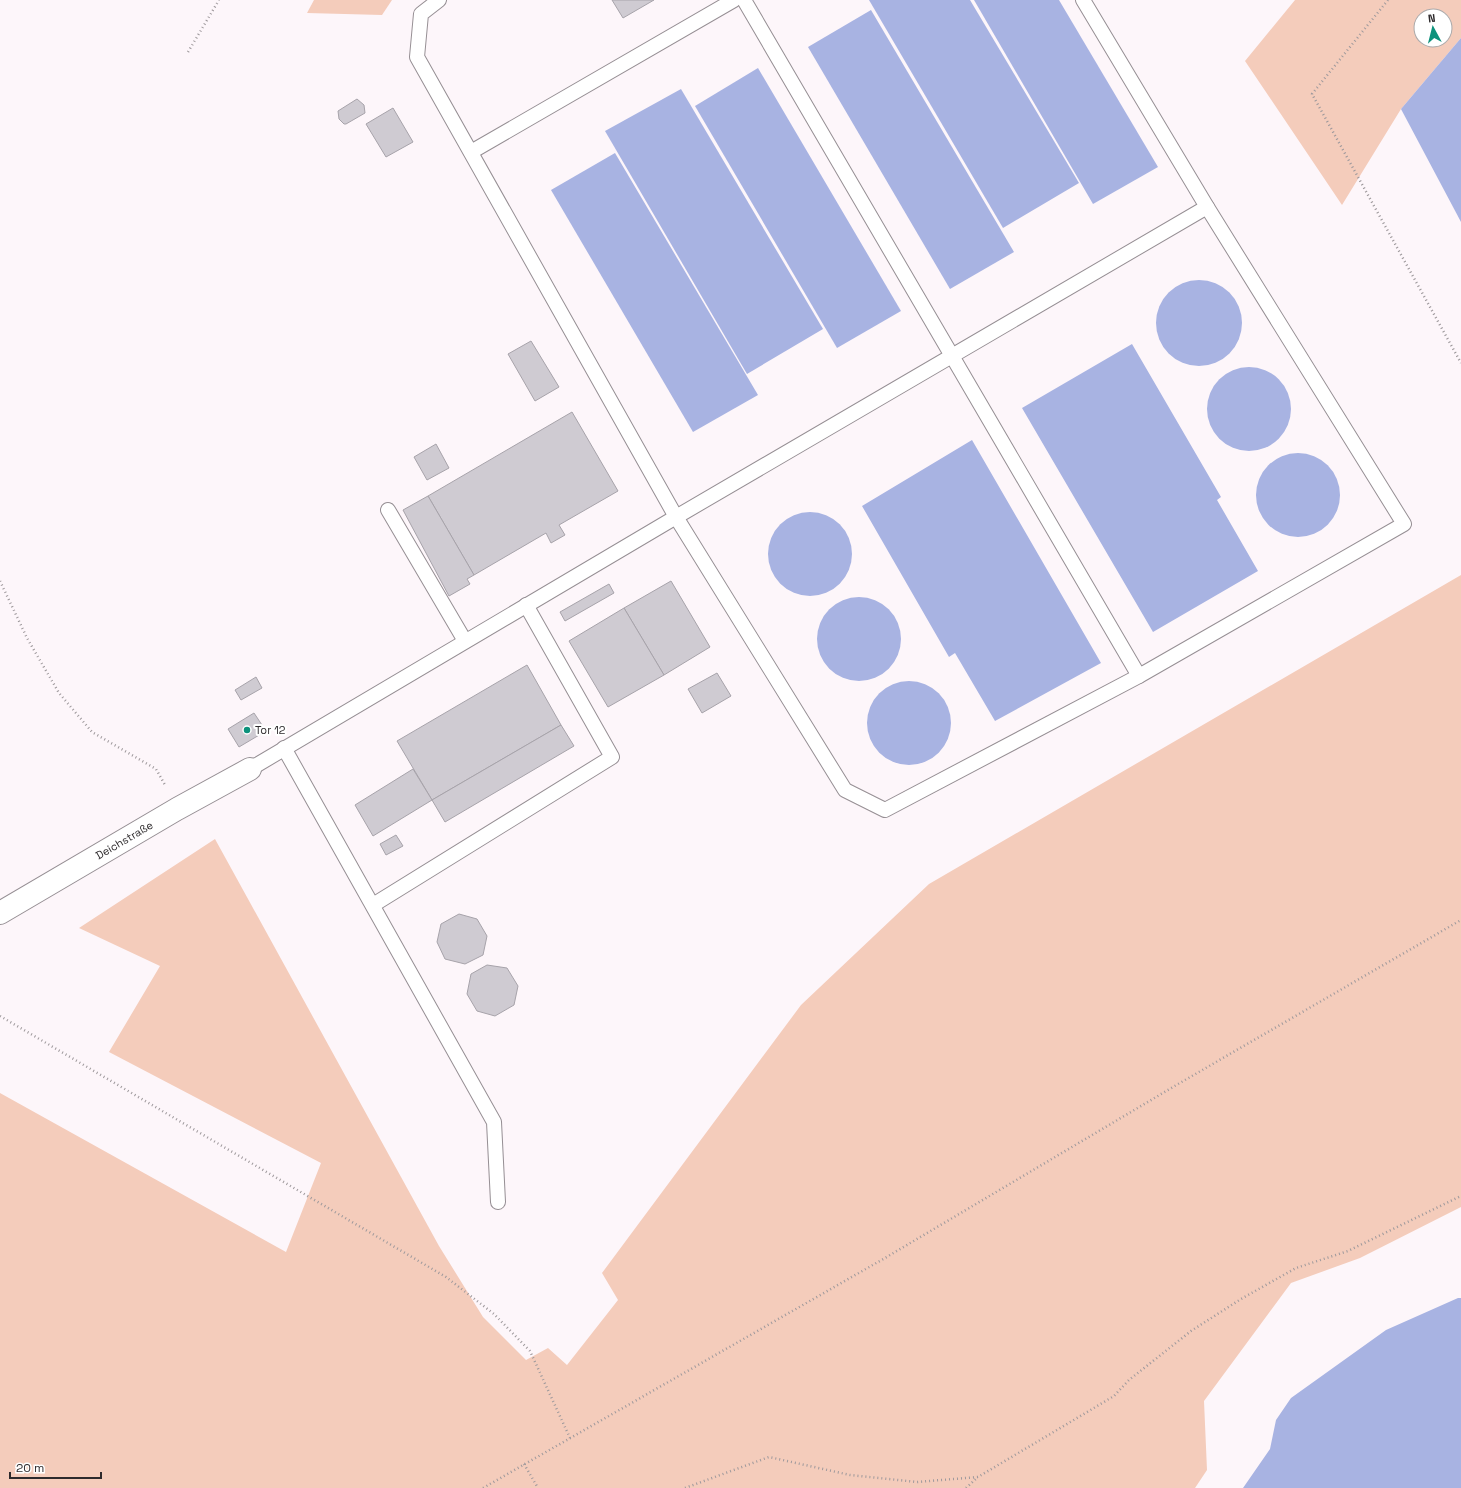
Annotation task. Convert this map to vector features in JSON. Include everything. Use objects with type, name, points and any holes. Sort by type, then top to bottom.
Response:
[{"type":"street","name":"Deichstraße","points":[[0,913],[177,809],[250,769]]},
{"type":"lane","points":[[439,0],[421,14],[417,57],[676,517],[845,790],[885,810],[1139,676],[1404,524],[1207,207],[1083,0]]},
{"type":"lane","points":[[471,152],[734,0]]},
{"type":"lane","points":[[744,0],[1139,676]]},
{"type":"lane","points":[[250,769],[526,605],[1207,207]]},
{"type":"lane","points":[[388,510],[465,641]]},
{"type":"lane","points":[[373,905],[612,757],[526,605]]},
{"type":"lane","points":[[284,748],[494,1122],[498,1202]]},
{"type":"path","points":[[188,52],[219,0]]},
{"type":"path","points":[[1388,0],[1312,94],[1461,363]]},
{"type":"path","points":[[0,581],[27,638],[59,693],[92,732],[156,770],[177,809]]},
{"type":"path","points":[[483,1488],[891,1254],[1173,1087],[1461,920]]},
{"type":"path","points":[[0,1016],[446,1277],[494,1314],[530,1351],[570,1438]]},
{"type":"path","points":[[966,1488],[978,1477],[1114,1396],[1129,1380],[1191,1331],[1241,1299],[1296,1268],[1348,1251],[1461,1196]]},
{"type":"path","points":[[685,1488],[769,1458],[850,1475],[917,1482],[978,1477]]},
{"type":"path","points":[[524,1464],[538,1488]]},
{"type":"shaded area","points":[[314,0],[392,0],[382,15],[307,13]]},
{"type":"shaded area","points":[[1295,0],[1461,0],[1461,38],[1453,47],[1453,8],[1413,8],[1413,48],[1453,48],[1401,109],[1342,205],[1245,61]]},
{"type":"shaded area","points":[[1461,575],[1461,1207],[1360,1258],[1291,1283],[1204,1401],[1207,1470],[1195,1488],[0,1488],[0,1093],[286,1252],[321,1163],[109,1052],[160,966],[79,928],[215,839],[439,1246],[483,1317],[526,1360],[548,1348],[567,1365],[618,1300],[602,1273],[801,1005],[929,884]]},
{"type":"water","points":[[869,0],[970,0],[1079,183],[1003,228]]},
{"type":"water","points":[[974,0],[1059,0],[1158,167],[1093,204]]},
{"type":"water","points":[[871,10],[1014,252],[950,289],[808,47]]},
{"type":"water","points":[[1461,38],[1461,222],[1401,109]]},
{"type":"water","points":[[758,68],[901,311],[837,348],[695,106]]},
{"type":"water","points":[[681,89],[823,329],[747,374],[605,131]]},
{"type":"water","points":[[615,153],[758,395],[693,432],[551,190]]},
{"type":"water","points":[[1199,280],[1215,284],[1229,293],[1238,307],[1242,323],[1238,339],[1229,353],[1215,362],[1199,366],[1183,362],[1169,353],[1160,339],[1156,323],[1160,307],[1169,293],[1183,284]]},
{"type":"water","points":[[1132,344],[1221,497],[1217,500],[1258,571],[1153,632],[1022,408]]},
{"type":"water","points":[[1241,367],[1257,367],[1273,374],[1284,385],[1291,401],[1291,417],[1288,425],[1279,439],[1273,444],[1257,451],[1241,451],[1225,444],[1214,433],[1207,417],[1207,401],[1214,385],[1225,374]]},
{"type":"water","points":[[972,440],[1101,663],[995,721],[955,653],[949,657],[862,506]]},
{"type":"water","points":[[1290,453],[1306,453],[1322,460],[1333,471],[1340,487],[1340,503],[1337,511],[1328,525],[1322,530],[1306,537],[1290,537],[1274,530],[1263,519],[1256,503],[1256,487],[1263,471],[1274,460]]},
{"type":"water","points":[[802,512],[818,512],[834,519],[845,530],[852,546],[852,562],[849,570],[840,584],[834,589],[818,596],[802,596],[786,589],[775,578],[768,562],[768,546],[775,530],[786,519]]},
{"type":"water","points":[[851,597],[867,597],[883,604],[894,615],[901,631],[901,647],[898,655],[889,669],[883,674],[867,681],[851,681],[835,674],[824,663],[817,647],[817,631],[824,615],[835,604]]},
{"type":"water","points":[[901,681],[917,681],[933,688],[944,699],[951,715],[951,731],[948,739],[939,753],[933,758],[917,765],[901,765],[885,758],[874,747],[867,731],[867,715],[874,699],[885,688]]},
{"type":"water","points":[[1461,1298],[1461,1488],[1243,1488],[1270,1449],[1276,1420],[1291,1398],[1386,1330]]},
{"type":"building","points":[[612,0],[654,0],[623,18]]},
{"type":"building","points":[[357,99],[364,105],[365,113],[344,124],[339,119],[338,111]]},
{"type":"building","points":[[393,108],[413,142],[386,157],[366,124]]},
{"type":"building","points":[[531,341],[559,387],[535,401],[508,354]]},
{"type":"building","points":[[572,412],[618,491],[559,525],[565,535],[551,543],[546,533],[474,575],[428,496]]},
{"type":"building","points":[[436,444],[449,468],[427,480],[414,457]]},
{"type":"building","points":[[428,496],[474,575],[467,579],[470,584],[449,596],[403,510]]},
{"type":"building","points":[[671,581],[710,647],[664,675],[624,608]]},
{"type":"building","points":[[609,584],[614,593],[565,621],[560,612]]},
{"type":"building","points":[[624,608],[664,675],[608,707],[569,641]]},
{"type":"building","points":[[527,665],[561,725],[432,800],[397,741]]},
{"type":"building","points":[[717,673],[731,696],[702,713],[688,689]]},
{"type":"building","points":[[256,677],[262,688],[241,700],[235,690]]},
{"type":"building","name":"Tor 12","points":[[254,713],[266,731],[239,747],[228,729]]},
{"type":"building","points":[[561,725],[574,746],[445,822],[432,800]]},
{"type":"building","points":[[413,769],[432,800],[373,836],[355,805]]},
{"type":"building","points":[[396,835],[403,846],[386,855],[380,844]]},
{"type":"building","points":[[459,914],[477,919],[487,936],[483,955],[465,964],[445,959],[437,942],[441,924]]},
{"type":"building","points":[[487,965],[507,968],[518,986],[514,1005],[495,1016],[477,1011],[467,994],[471,974]]},
{"type":"place","name":"Tor 12","points":[[247,730]]}]
